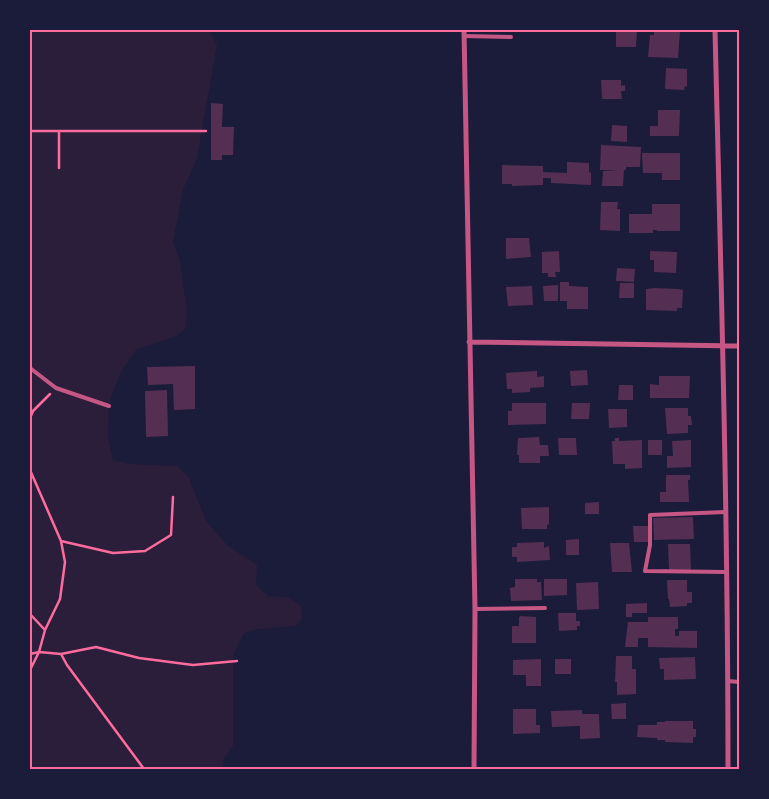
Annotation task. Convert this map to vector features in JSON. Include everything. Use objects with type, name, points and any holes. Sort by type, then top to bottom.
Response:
[{"type":"street","points":[[715,30],[728,681],[728,769]]},
{"type":"street","points":[[464,33],[475,609],[474,769]]},
{"type":"street","points":[[470,342],[739,346]]},
{"type":"lane","points":[[464,33],[511,37]]},
{"type":"lane","points":[[30,368],[56,388],[109,406]]},
{"type":"lane","points":[[725,512],[650,515],[650,545],[645,571],[726,572]]},
{"type":"lane","points":[[475,609],[545,608]]},
{"type":"lane","points":[[728,681],[739,682]]},
{"type":"path","points":[[30,131],[206,131]]},
{"type":"path","points":[[58,131],[59,168]]},
{"type":"path","points":[[30,418],[33,411],[56,388]]},
{"type":"path","points":[[30,470],[61,541],[65,562],[60,599],[45,630],[39,652],[30,670]]},
{"type":"path","points":[[61,541],[113,553],[145,551],[171,535],[172,497]]},
{"type":"path","points":[[30,614],[45,630]]},
{"type":"path","points":[[30,654],[39,652],[61,654],[96,647],[139,658],[193,665],[237,661]]},
{"type":"path","points":[[61,654],[67,666],[144,769]]},
{"type":"shaded area","points":[[30,30],[170,30],[210,32],[217,45],[197,158],[183,190],[173,242],[180,261],[187,312],[185,329],[176,336],[136,350],[122,370],[113,391],[109,406],[108,437],[113,460],[129,464],[177,466],[188,476],[206,521],[228,546],[257,565],[256,585],[268,596],[288,597],[301,606],[302,619],[296,626],[259,629],[244,633],[233,656],[233,746],[224,758],[223,769],[30,769]]},
{"type":"building","points":[[616,30],[637,30],[636,47],[616,47]]},
{"type":"building","points":[[654,30],[680,31],[678,58],[648,57],[650,35],[654,35]]},
{"type":"building","points":[[666,68],[687,69],[687,87],[685,86],[684,90],[665,89]]},
{"type":"building","points":[[601,80],[621,80],[621,86],[625,85],[625,91],[621,91],[622,99],[602,99]]},
{"type":"building","points":[[211,103],[223,104],[222,127],[234,127],[233,155],[222,155],[222,160],[211,160]]},
{"type":"building","points":[[658,110],[680,110],[679,136],[650,136],[650,126],[658,126]]},
{"type":"building","points":[[612,125],[627,126],[627,142],[611,141]]},
{"type":"building","points":[[601,145],[641,147],[640,167],[626,167],[626,170],[624,170],[623,186],[602,186],[603,171],[619,170],[600,170]]},
{"type":"building","points":[[642,153],[680,153],[680,180],[662,180],[662,173],[643,173]]},
{"type":"building","points":[[567,162],[589,163],[591,185],[551,183],[551,178],[543,178],[543,185],[512,186],[512,184],[502,184],[502,165],[543,166],[543,172],[567,173]]},
{"type":"building","points":[[601,202],[618,202],[617,209],[620,209],[620,231],[600,230]]},
{"type":"building","points":[[652,204],[680,204],[680,231],[653,230],[653,233],[629,233],[629,214],[652,214]]},
{"type":"building","points":[[506,238],[529,238],[531,257],[506,259]]},
{"type":"building","points":[[559,251],[560,272],[555,272],[556,277],[548,277],[548,273],[542,273],[542,252]]},
{"type":"building","points":[[650,251],[677,252],[676,273],[654,272],[654,260],[650,260]]},
{"type":"building","points":[[617,268],[635,269],[634,282],[616,281]]},
{"type":"building","points":[[560,282],[569,282],[569,286],[588,287],[588,309],[567,309],[567,301],[560,301]]},
{"type":"building","points":[[620,283],[634,283],[634,298],[619,298]]},
{"type":"building","points":[[558,285],[558,301],[544,301],[543,286]]},
{"type":"building","points":[[532,286],[533,305],[508,306],[506,287]]},
{"type":"building","points":[[646,289],[683,290],[682,308],[677,308],[677,311],[646,310]]},
{"type":"building","points":[[195,366],[195,409],[174,410],[173,384],[148,385],[147,367]]},
{"type":"building","points":[[587,370],[588,385],[571,386],[570,371]]},
{"type":"building","points":[[537,371],[537,377],[544,376],[544,387],[530,388],[530,392],[512,393],[512,389],[507,389],[506,373]]},
{"type":"building","points":[[659,376],[690,376],[689,398],[650,398],[650,384],[659,385]]},
{"type":"building","points":[[619,385],[633,385],[633,400],[618,400]]},
{"type":"building","points":[[167,390],[168,436],[146,437],[145,391]]},
{"type":"building","points":[[512,403],[546,403],[546,424],[508,425],[508,411],[512,411]]},
{"type":"building","points":[[572,403],[590,403],[589,419],[571,419]]},
{"type":"building","points":[[665,408],[688,408],[688,416],[691,416],[692,425],[688,425],[688,433],[667,434]]},
{"type":"building","points":[[608,409],[627,409],[627,427],[609,428]]},
{"type":"building","points":[[539,437],[540,445],[548,445],[549,456],[540,456],[540,463],[519,463],[519,455],[517,455],[518,438]]},
{"type":"building","points":[[558,438],[576,438],[577,455],[559,455]]},
{"type":"building","points":[[615,438],[619,438],[619,441],[642,440],[642,468],[625,469],[625,464],[613,464],[612,441],[615,441]]},
{"type":"building","points":[[648,440],[662,440],[662,455],[648,455]]},
{"type":"building","points":[[691,440],[691,467],[667,468],[667,456],[673,456],[672,441]]},
{"type":"building","points":[[666,475],[690,475],[690,480],[688,480],[689,502],[660,502],[660,492],[666,492]]},
{"type":"building","points":[[599,502],[599,514],[585,514],[585,503]]},
{"type":"building","points":[[549,507],[549,524],[547,529],[522,529],[521,508]]},
{"type":"building","points":[[693,517],[694,539],[654,540],[653,518]]},
{"type":"building","points":[[633,526],[648,526],[649,542],[634,542]]},
{"type":"building","points":[[579,539],[579,555],[566,555],[566,540]]},
{"type":"building","points":[[544,542],[544,548],[549,546],[550,560],[517,562],[517,557],[512,557],[512,547],[517,547],[517,543]]},
{"type":"building","points":[[610,543],[629,543],[632,572],[612,572]]},
{"type":"building","points":[[668,544],[690,544],[691,570],[669,570]]},
{"type":"building","points":[[515,579],[537,579],[537,582],[541,582],[542,600],[511,601],[510,588],[515,587]]},
{"type":"building","points":[[544,579],[567,579],[567,595],[544,596]]},
{"type":"building","points":[[667,580],[687,580],[687,592],[692,592],[692,603],[687,603],[687,606],[670,607]]},
{"type":"building","points":[[598,582],[599,609],[577,610],[576,583]]},
{"type":"building","points":[[647,603],[647,613],[632,613],[632,617],[626,617],[626,604]]},
{"type":"building","points":[[558,613],[576,613],[576,621],[580,621],[580,626],[577,626],[577,630],[559,631]]},
{"type":"building","points":[[519,617],[536,617],[536,643],[512,643],[512,626],[519,626]]},
{"type":"building","points":[[648,617],[678,617],[678,629],[675,629],[675,636],[679,636],[679,631],[697,631],[697,648],[648,647],[648,638],[638,638],[638,647],[625,647],[628,622],[648,622]]},
{"type":"building","points":[[616,656],[632,656],[632,669],[636,669],[636,694],[617,695],[617,682],[615,682]]},
{"type":"building","points":[[695,657],[696,679],[664,680],[664,669],[660,669],[659,658]]},
{"type":"building","points":[[541,659],[541,686],[526,686],[526,675],[513,675],[513,660]]},
{"type":"building","points":[[555,659],[571,659],[571,674],[555,674]]},
{"type":"building","points":[[626,703],[626,719],[612,719],[611,704]]},
{"type":"building","points":[[513,709],[536,709],[536,725],[540,725],[540,733],[513,734]]},
{"type":"building","points":[[582,710],[582,714],[599,714],[600,738],[580,739],[580,726],[552,727],[551,711]]},
{"type":"building","points":[[693,721],[696,737],[693,737],[693,743],[665,742],[665,740],[657,740],[657,738],[637,737],[638,725],[657,725],[657,722]]}]
